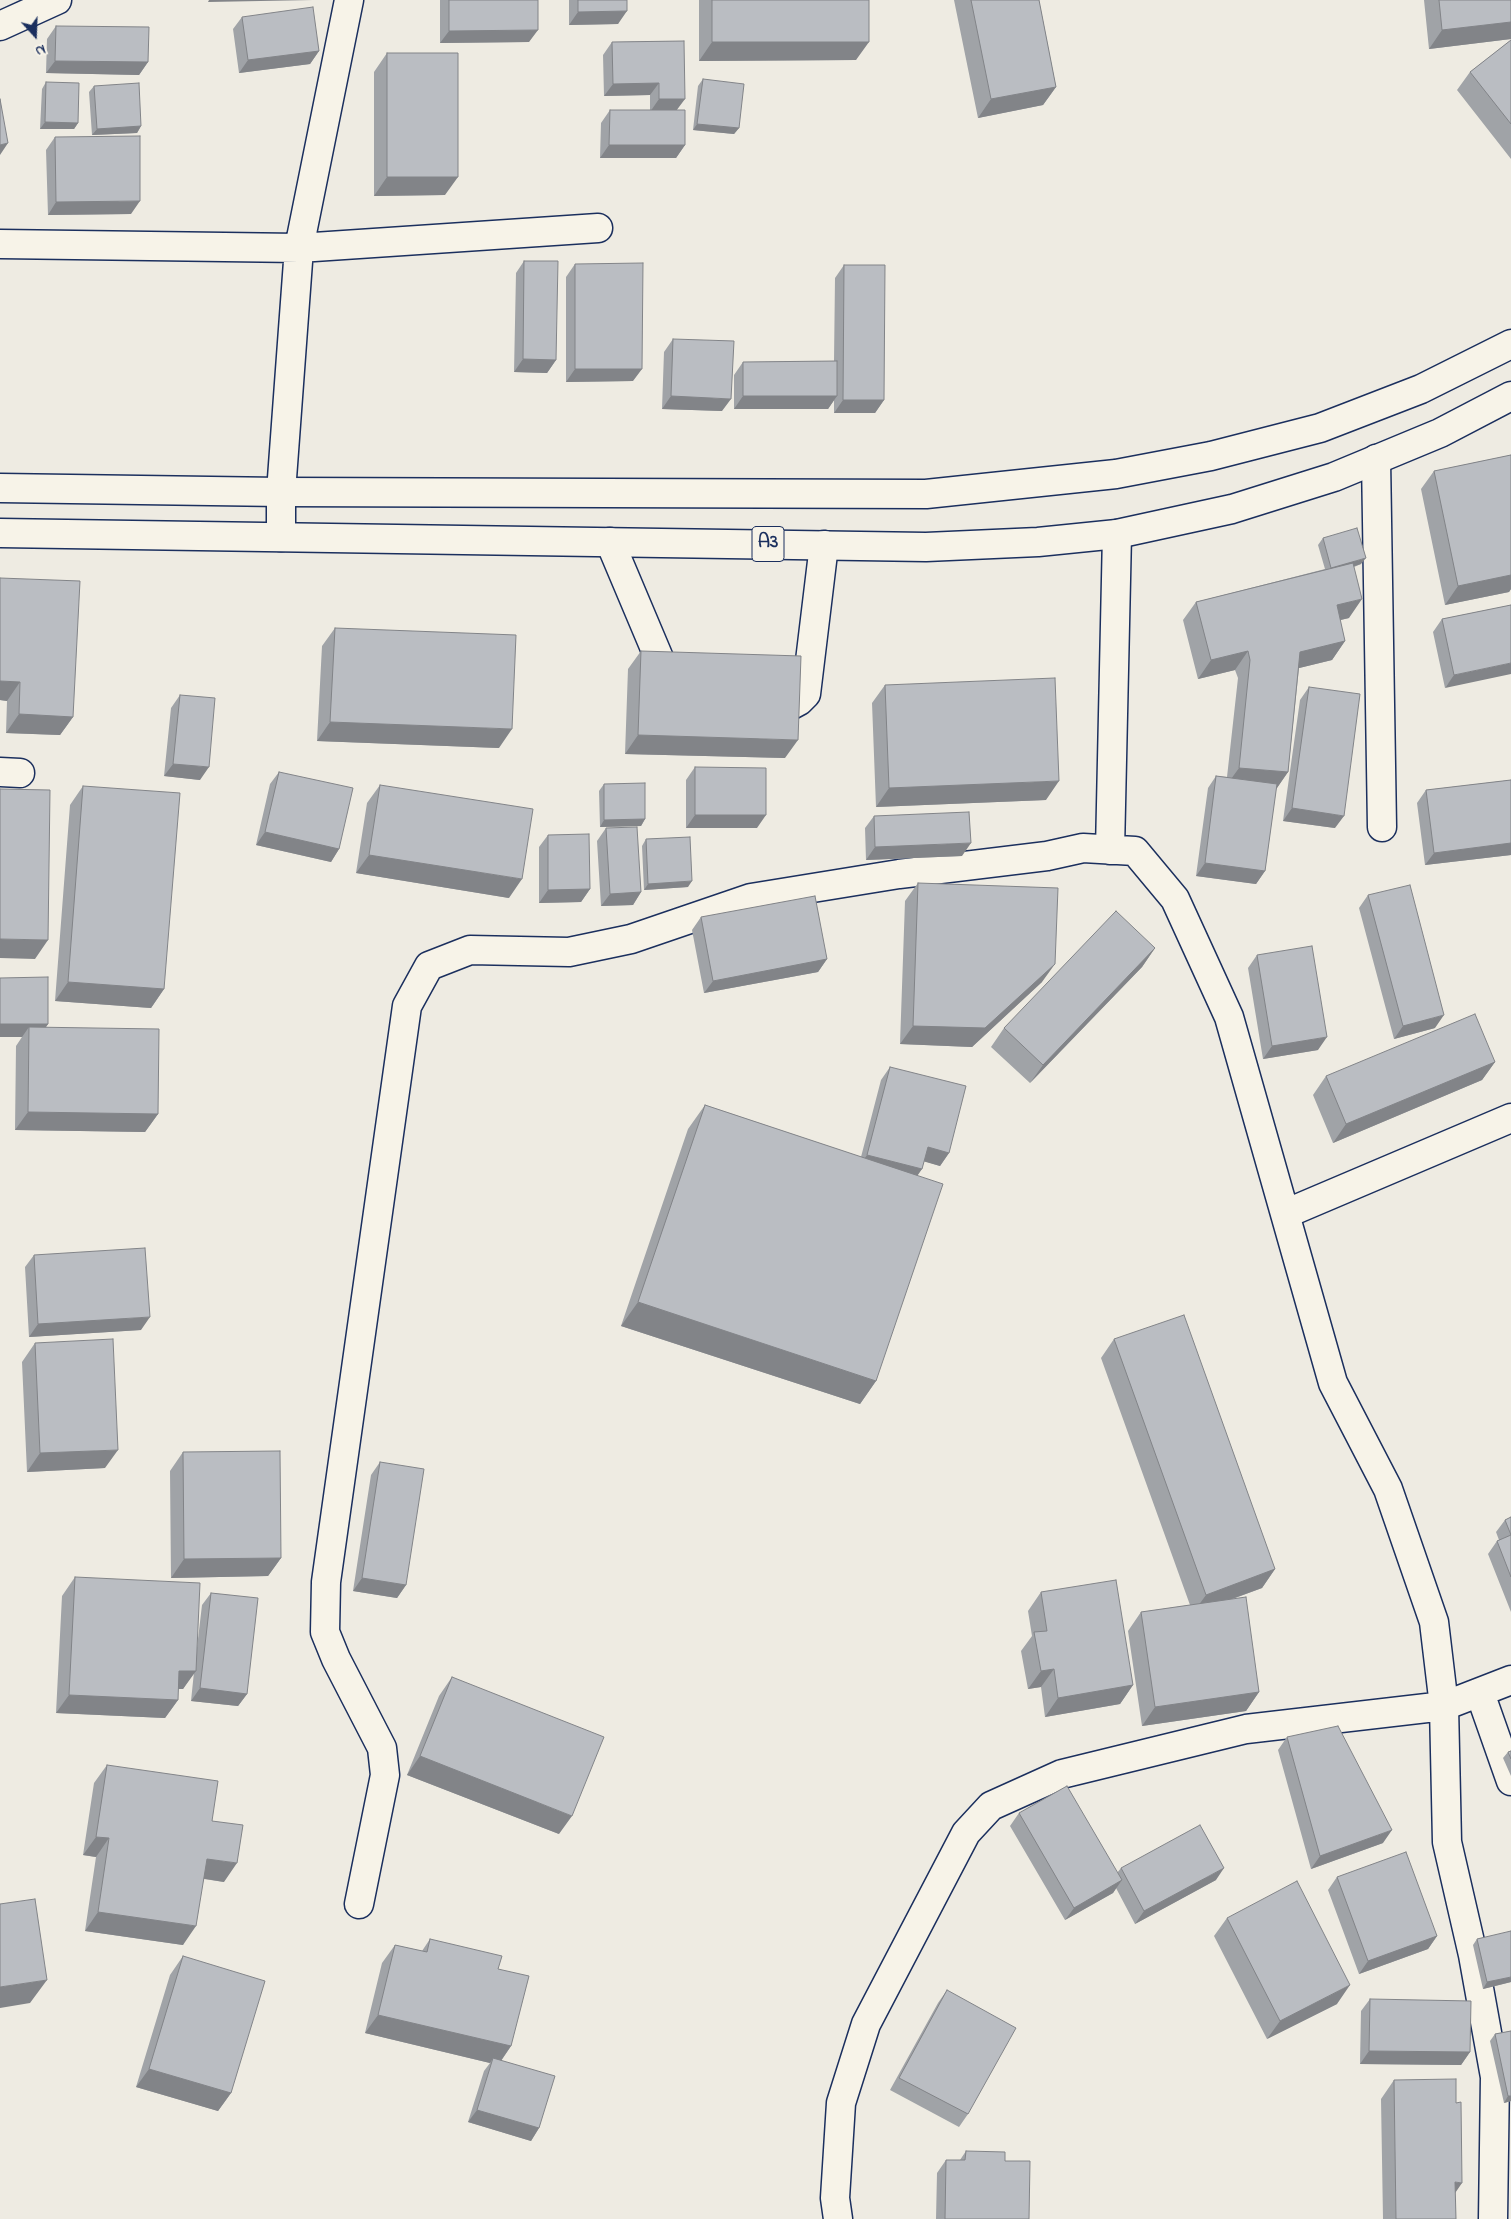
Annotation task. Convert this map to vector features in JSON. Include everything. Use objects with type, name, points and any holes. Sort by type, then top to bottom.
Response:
[{"type":"street","points":[[0,26],[57,0]]},
{"type":"street","points":[[281,537],[281,492],[299,248],[348,15],[349,0]]},
{"type":"street","points":[[0,244],[299,248],[598,228]]},
{"type":"street","points":[[0,488],[281,492],[926,494],[1116,474],[1212,456],[1320,428],[1421,390],[1511,344]]},
{"type":"street","name":"A3","points":[[0,533],[926,547],[1038,542],[1116,534],[1232,508],[1334,477],[1440,433],[1511,396]]},
{"type":"street","points":[[1376,459],[1382,827]]},
{"type":"street","points":[[1110,850],[1116,534]]},
{"type":"street","points":[[610,542],[664,670]]},
{"type":"street","points":[[786,708],[799,701],[806,694],[824,545]]},
{"type":"street","points":[[359,1904],[385,1775],[382,1748],[336,1659],[325,1632],[326,1582],[407,1006],[429,966],[470,950],[568,952],[631,939],[751,898],[900,874],[1047,856],[1083,848],[1135,851],[1175,899],[1229,1017],[1333,1383],[1388,1489],[1434,1622],[1444,1706],[1447,1842],[1473,1955],[1495,2078],[1493,2219]]},
{"type":"street","points":[[1285,1214],[1511,1118]]},
{"type":"street","points":[[838,2219],[835,2198],[841,2103],[866,2024],[966,1833],[990,1806],[1062,1774],[1246,1729],[1444,1706],[1511,1680]]},
{"type":"street","points":[[1480,1692],[1511,1780]]},
{"type":"building","points":[[449,0],[538,0],[538,30],[449,31]]},
{"type":"building","points":[[578,0],[627,0],[627,11],[578,12]]},
{"type":"building","points":[[712,0],[869,0],[869,42],[712,42]]},
{"type":"building","points":[[971,0],[1039,0],[1056,87],[991,99]]},
{"type":"building","points":[[1439,0],[1511,0],[1511,22],[1442,30]]},
{"type":"building","points":[[313,7],[319,51],[248,60],[242,17]]},
{"type":"building","points":[[56,26],[149,27],[148,62],[55,61]]},
{"type":"building","points":[[1511,40],[1511,124],[1470,72]]},
{"type":"building","points":[[684,41],[685,99],[659,99],[659,83],[613,84],[612,42]]},
{"type":"building","points":[[387,53],[458,53],[458,177],[387,177]]},
{"type":"building","points":[[703,79],[744,84],[739,128],[697,124]]},
{"type":"building","points":[[46,82],[79,83],[78,123],[45,122]]},
{"type":"building","points":[[139,83],[141,126],[97,129],[94,86]]},
{"type":"building","points":[[0,99],[8,143],[0,145]]},
{"type":"building","points":[[610,110],[685,110],[685,145],[609,145]]},
{"type":"building","points":[[140,136],[140,201],[56,202],[55,137]]},
{"type":"building","points":[[524,261],[558,261],[556,360],[523,359]]},
{"type":"building","points":[[643,263],[642,369],[575,369],[575,264]]},
{"type":"building","points":[[844,265],[885,265],[884,400],[843,400]]},
{"type":"building","points":[[673,339],[734,341],[731,399],[671,396]]},
{"type":"building","points":[[837,361],[837,396],[743,396],[743,362]]},
{"type":"building","points":[[1511,455],[1511,575],[1458,586],[1434,471]]},
{"type":"building","points":[[1357,528],[1366,558],[1331,568],[1323,538]]},
{"type":"building","points":[[1353,563],[1362,599],[1337,605],[1345,641],[1300,652],[1288,772],[1239,768],[1250,660],[1248,651],[1211,660],[1196,602]]},
{"type":"building","points":[[0,578],[80,581],[73,717],[19,714],[20,682],[0,681]]},
{"type":"building","points":[[1511,605],[1511,663],[1454,675],[1442,619]]},
{"type":"building","points":[[335,628],[516,635],[512,729],[330,722]]},
{"type":"building","points":[[641,651],[801,656],[798,740],[638,735]]},
{"type":"building","points":[[1055,678],[1059,781],[889,788],[885,685]]},
{"type":"building","points":[[1309,687],[1360,694],[1344,816],[1292,808]]},
{"type":"building","points":[[180,695],[215,698],[209,767],[173,764]]},
{"type":"building","points":[[695,767],[766,768],[766,815],[695,815]]},
{"type":"building","points":[[279,772],[353,788],[339,849],[265,832]]},
{"type":"building","points":[[1216,776],[1277,784],[1265,871],[1205,863]]},
{"type":"building","points":[[1511,780],[1511,843],[1434,853],[1426,790]]},
{"type":"building","points":[[645,783],[645,819],[604,820],[604,784]]},
{"type":"building","points":[[380,785],[533,809],[522,879],[369,855]]},
{"type":"building","points":[[83,786],[180,793],[164,989],[68,982]]},
{"type":"building","points":[[0,789],[50,790],[48,940],[0,939]]},
{"type":"building","points":[[969,812],[971,843],[875,847],[874,816]]},
{"type":"building","points":[[637,827],[641,892],[610,894],[606,828]]},
{"type":"building","points":[[589,834],[590,889],[548,890],[548,835]]},
{"type":"building","points":[[690,837],[692,881],[648,884],[646,839]]},
{"type":"building","points":[[918,883],[1058,888],[1055,964],[985,1028],[913,1026]]},
{"type":"building","points":[[1410,885],[1444,1015],[1403,1026],[1368,895]]},
{"type":"building","points":[[815,896],[827,959],[713,981],[701,917]]},
{"type":"building","points":[[1116,911],[1155,948],[1043,1065],[1004,1028]]},
{"type":"building","points":[[1312,946],[1327,1037],[1272,1046],[1257,955]]},
{"type":"building","points":[[48,977],[48,1024],[0,1024],[0,978]]},
{"type":"building","points":[[1475,1014],[1495,1062],[1346,1124],[1326,1076]]},
{"type":"building","points":[[29,1027],[159,1029],[158,1114],[28,1112]]},
{"type":"building","points":[[890,1067],[966,1086],[949,1153],[928,1147],[922,1169],[867,1155]]},
{"type":"building","points":[[705,1105],[943,1184],[876,1381],[638,1302]]},
{"type":"building","points":[[145,1248],[150,1317],[38,1324],[34,1255]]},
{"type":"building","points":[[1184,1315],[1275,1569],[1206,1595],[1114,1339]]},
{"type":"building","points":[[113,1339],[118,1450],[40,1453],[35,1343]]},
{"type":"building","points":[[280,1451],[281,1558],[184,1559],[183,1452]]},
{"type":"building","points":[[380,1462],[424,1469],[406,1585],[362,1578]]},
{"type":"building","points":[[1511,1517],[1511,1535],[1505,1520]]},
{"type":"building","points":[[1511,1535],[1511,1577],[1497,1541]]},
{"type":"building","points":[[75,1577],[200,1583],[196,1671],[179,1671],[178,1700],[69,1695]]},
{"type":"building","points":[[1116,1580],[1133,1685],[1058,1698],[1054,1669],[1041,1671],[1034,1632],[1047,1631],[1041,1592]]},
{"type":"building","points":[[211,1593],[258,1598],[247,1694],[200,1688]]},
{"type":"building","points":[[1246,1597],[1259,1692],[1155,1707],[1141,1612]]},
{"type":"building","points":[[452,1677],[604,1737],[572,1816],[420,1756]]},
{"type":"building","points":[[1338,1726],[1392,1830],[1320,1856],[1287,1737]]},
{"type":"building","points":[[107,1765],[218,1781],[212,1821],[243,1825],[237,1863],[207,1859],[196,1926],[98,1912],[109,1838],[96,1837]]},
{"type":"building","points":[[1067,1786],[1122,1880],[1074,1908],[1019,1813]]},
{"type":"building","points":[[1200,1825],[1224,1868],[1144,1911],[1121,1868]]},
{"type":"building","points":[[1406,1852],[1437,1936],[1368,1961],[1337,1877]]},
{"type":"building","points":[[1297,1881],[1350,1985],[1280,2021],[1227,1918]]},
{"type":"building","points":[[35,1899],[47,1980],[0,1987],[0,1904]]},
{"type":"building","points":[[1511,1931],[1511,1977],[1487,1982],[1477,1939]]},
{"type":"building","points":[[430,1939],[502,1956],[498,1969],[529,1976],[511,2046],[378,2015],[395,1945],[427,1952]]},
{"type":"building","points":[[183,1956],[265,1981],[231,2093],[149,2069]]},
{"type":"building","points":[[947,1990],[1016,2028],[968,2114],[899,2078]]},
{"type":"building","points":[[1370,1999],[1471,2001],[1470,2052],[1369,2051]]},
{"type":"building","points":[[1511,2031],[1511,2096],[1508,2096],[1495,2034]]},
{"type":"building","points":[[493,2058],[555,2076],[539,2128],[477,2110]]},
{"type":"building","points":[[1456,2079],[1456,2103],[1461,2102],[1462,2183],[1455,2182],[1456,2219],[1396,2219],[1394,2080]]},
{"type":"building","points":[[966,2151],[1005,2152],[1005,2161],[1030,2161],[1029,2219],[945,2219],[946,2160],[965,2160]]}]
